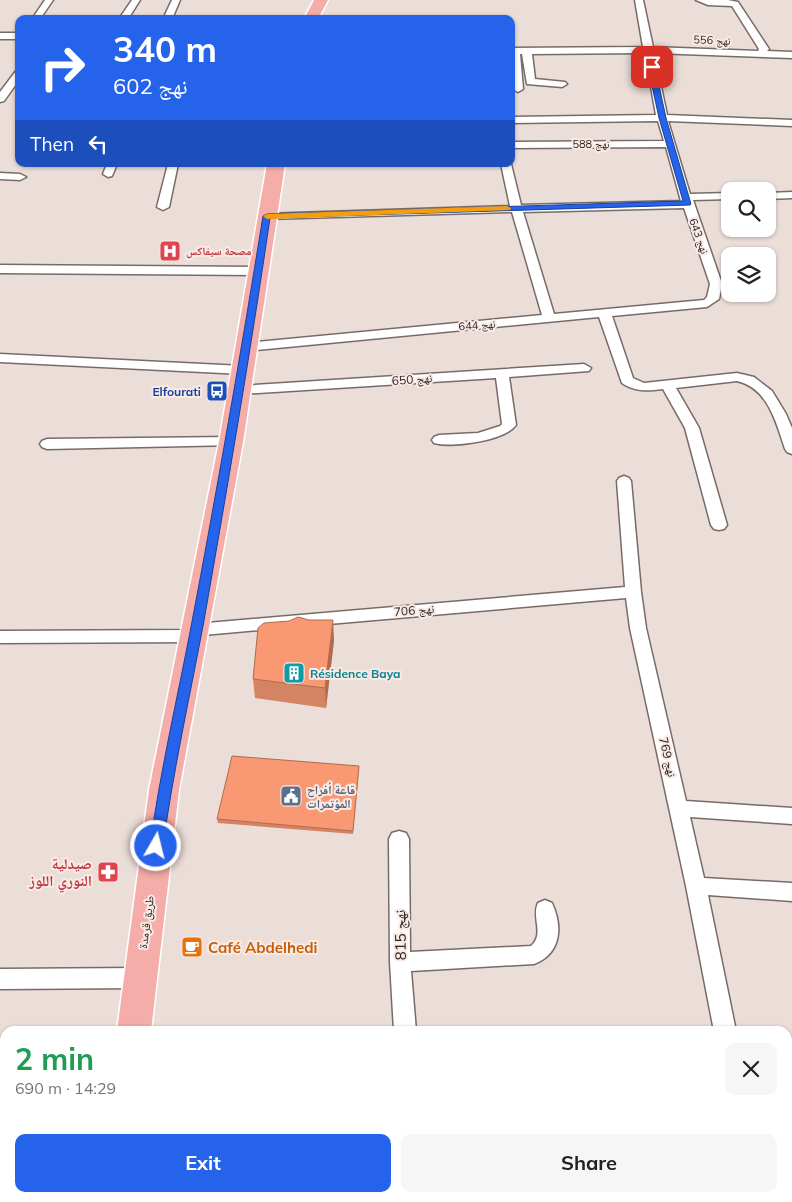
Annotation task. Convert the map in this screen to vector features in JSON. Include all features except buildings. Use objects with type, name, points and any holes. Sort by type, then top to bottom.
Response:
[{"type":"main road","points":[[313,15],[321,0]]},
{"type":"main road","name":"طريق قرمدة","points":[[134,1026],[164,790],[231,442],[275,167]]},
{"type":"street","points":[[38,15],[49,0]]},
{"type":"street","points":[[126,15],[136,0]]},
{"type":"street","points":[[169,15],[176,0]]},
{"type":"street","name":"نهج 643","points":[[639,0],[662,118],[687,200],[716,284],[713,299],[707,303]]},
{"type":"street","points":[[700,0],[708,3],[729,2],[735,4],[763,51],[792,49]]},
{"type":"street","points":[[0,36],[15,36]]},
{"type":"street","name":"نهج 556","points":[[515,51],[763,51],[792,55]]},
{"type":"street","points":[[527,52],[530,82],[562,84]]},
{"type":"street","points":[[515,66],[518,88]]},
{"type":"street","points":[[3,99],[15,80]]},
{"type":"street","points":[[515,120],[662,118],[792,122]]},
{"type":"street","name":"نهج 588","points":[[515,145],[670,144]]},
{"type":"street","points":[[163,207],[172,167]]},
{"type":"street","points":[[507,167],[516,208],[549,318]]},
{"type":"street","points":[[0,189],[4,177],[20,177]]},
{"type":"street","points":[[776,196],[792,195]]},
{"type":"street","points":[[267,216],[516,208],[721,197]]},
{"type":"street","points":[[0,269],[259,271]]},
{"type":"street","name":"نهج 644","points":[[243,369],[549,318],[707,303]]},
{"type":"street","points":[[604,312],[628,380],[639,386],[668,385],[737,377],[752,380],[778,409],[792,449]]},
{"type":"street","points":[[0,358],[243,369]]},
{"type":"street","name":"نهج 650","points":[[243,369],[502,372],[584,368]]},
{"type":"street","points":[[440,440],[496,434],[508,428],[510,425],[502,372]]},
{"type":"street","points":[[668,385],[692,428],[719,525]]},
{"type":"street","points":[[47,444],[231,442]]},
{"type":"street","name":"نهج 769","points":[[624,481],[633,592],[638,628],[696,886],[724,1026]]},
{"type":"street","name":"نهج 706","points":[[0,637],[195,633],[633,592]]},
{"type":"street","points":[[679,808],[792,816]]},
{"type":"street","name":"نهج 815","points":[[399,839],[400,962],[405,1026]]},
{"type":"street","points":[[696,886],[792,892]]},
{"type":"street","points":[[400,962],[534,955],[542,951],[548,942],[549,932],[545,909]]},
{"type":"street","points":[[0,979],[139,978]]},
{"type":"slow traffic","points":[[267,216],[507,208]]},
{"type":"place","name":"مصحة سيفاكس","points":[[170,251]]},
{"type":"place","name":"Elfourati","points":[[217,391]]},
{"type":"place","name":"Résidence Baya","points":[[294,673]]},
{"type":"place","name":"قاعة أفراح المؤتمرات","points":[[291,796]]},
{"type":"place","name":"صيدلية النوري اللوز","points":[[108,872]]},
{"type":"place","name":"Café Abdelhedi","points":[[192,947]]},
{"type":"route","points":[[156,846],[164,790],[196,630],[240,390],[267,216],[688,204],[662,118],[652,67]]}]
